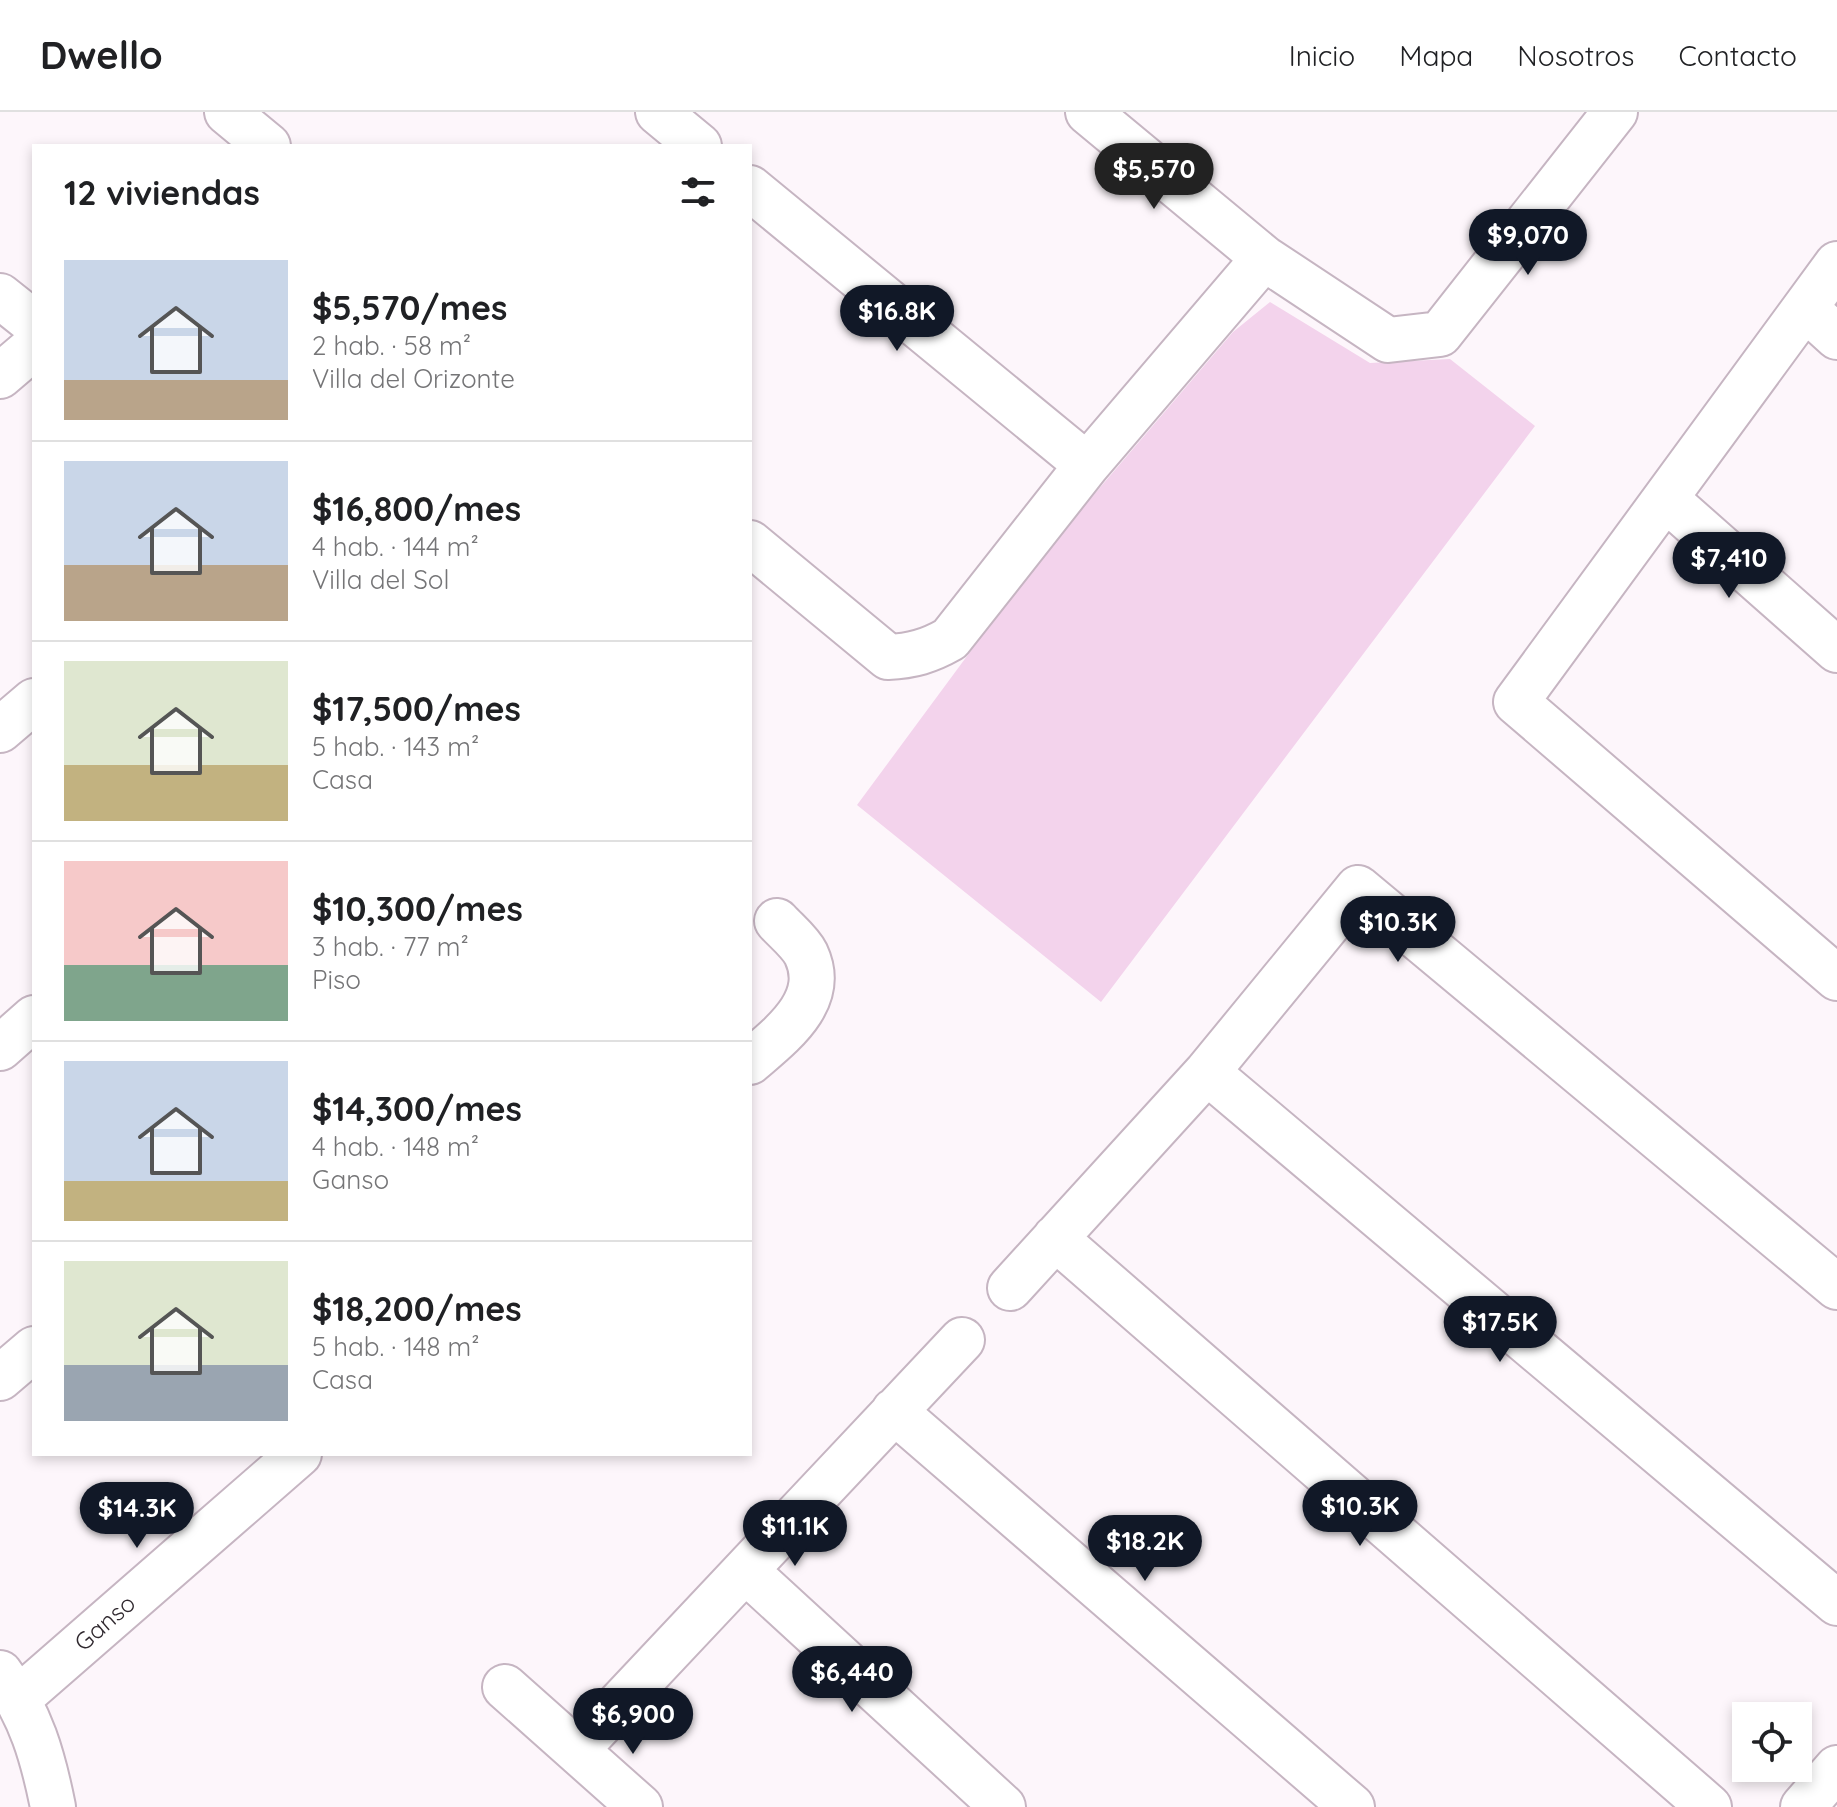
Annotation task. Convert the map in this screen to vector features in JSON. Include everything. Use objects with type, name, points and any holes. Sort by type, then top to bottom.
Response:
[{"type":"street","points":[[227,112],[266,144]]},
{"type":"street","points":[[658,112],[697,144]]},
{"type":"street","points":[[1088,112],[1264,258],[1388,340],[1440,334],[1609,114]]},
{"type":"street","points":[[752,190],[1087,465]]},
{"type":"street","points":[[752,545],[888,657],[913,656],[950,639],[1087,465],[1264,258]]},
{"type":"street","points":[[1837,264],[1516,702],[1837,978]]},
{"type":"street","points":[[0,296],[32,321]]},
{"type":"street","points":[[1805,308],[1837,337]]},
{"type":"street","points":[[0,376],[32,349]]},
{"type":"street","points":[[1666,499],[1837,650]]},
{"type":"street","points":[[0,730],[32,703]]},
{"type":"street","points":[[1010,1288],[1207,1072],[1358,888],[1837,1287]]},
{"type":"street","points":[[752,1060],[789,1028],[808,1001],[813,978],[805,952],[777,921]]},
{"type":"street","points":[[0,1048],[32,1020]]},
{"type":"street","points":[[1207,1072],[1837,1603]]},
{"type":"street","points":[[1055,1238],[1709,1807]]},
{"type":"street","points":[[577,1749],[962,1340]]},
{"type":"street","points":[[0,1378],[32,1351]]},
{"type":"street","points":[[894,1411],[1352,1807]]},
{"type":"street","name":"Ganso","points":[[9,1685],[296,1456]]},
{"type":"street","points":[[746,1571],[1003,1807]]},
{"type":"street","points":[[9,1685],[42,1751],[53,1807]]},
{"type":"street","points":[[505,1687],[640,1807]]},
{"type":"street","points":[[1803,1807],[1837,1768]]},
{"type":"shaded area","points":[[1270,302],[1370,363],[1450,359],[1535,426],[1101,1002],[857,805],[1038,560],[1233,332]]}]
